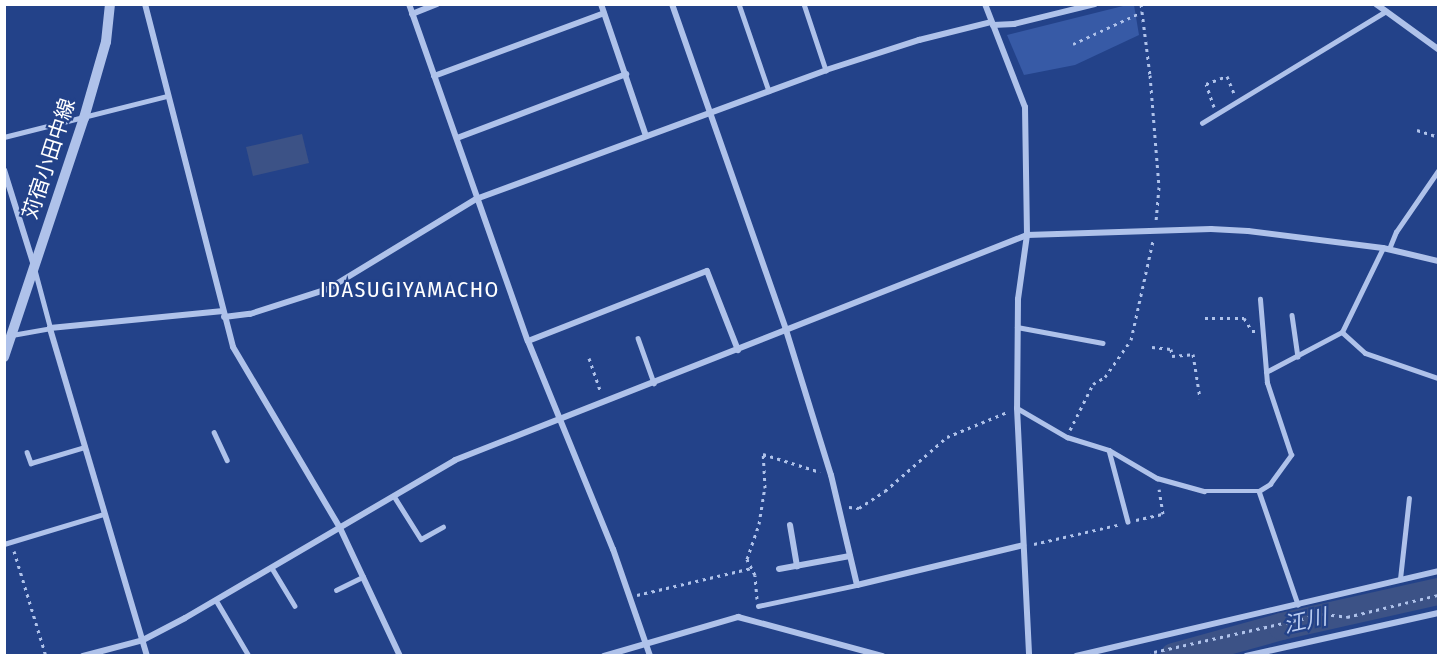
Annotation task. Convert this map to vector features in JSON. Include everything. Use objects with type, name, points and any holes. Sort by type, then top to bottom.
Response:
[{"type":"street","name":"苅宿小田中線","points":[[4,357],[8,334],[34,267],[84,118],[106,42],[110,4]]},
{"type":"street","points":[[145,4],[232,346],[340,528],[400,656]]},
{"type":"street","points":[[409,4],[528,341],[562,420],[630,597],[650,656]]},
{"type":"street","points":[[412,14],[437,4]]},
{"type":"street","points":[[601,4],[646,136]]},
{"type":"street","points":[[672,4],[786,330],[831,475],[857,585],[1023,545]]},
{"type":"street","points":[[985,4],[1025,107],[1028,236],[1018,299],[1017,408],[1029,656]]},
{"type":"street","points":[[147,656],[50,328],[224,314],[250,315],[328,289],[476,199],[826,69],[919,40],[992,23],[1014,24],[1095,4]]},
{"type":"street","points":[[1376,4],[1438,49]]},
{"type":"street","points":[[434,76],[604,13]]},
{"type":"street","points":[[457,138],[626,74]]},
{"type":"street","points":[[4,170],[34,267]]},
{"type":"street","points":[[83,656],[143,640],[272,568],[455,460],[1028,236],[1155,231],[1248,231],[1386,248],[1438,261]]},
{"type":"street","points":[[528,341],[707,271],[738,350]]},
{"type":"street","points":[[790,525],[797,566]]},
{"type":"street","points":[[779,569],[850,556]]},
{"type":"street","points":[[1076,656],[1193,626],[1298,604],[1438,570]]},
{"type":"street","points":[[1246,656],[1438,613]]},
{"type":"street","points":[[604,656],[738,617],[857,652],[883,656]]},
{"type":"lane","points":[[739,4],[769,91]]},
{"type":"lane","points":[[804,4],[826,69]]},
{"type":"lane","points":[[1202,123],[1386,11]]},
{"type":"lane","points":[[4,137],[167,96]]},
{"type":"lane","points":[[1266,372],[1298,357],[1341,332],[1386,248],[1438,171]]},
{"type":"lane","points":[[8,334],[50,328],[34,267]]},
{"type":"lane","points":[[1017,408],[1067,437],[1109,450],[1157,478],[1204,491],[1259,491],[1270,484],[1291,455],[1267,383],[1260,299]]},
{"type":"lane","points":[[1292,315],[1298,357]]},
{"type":"lane","points":[[1017,327],[1103,344]]},
{"type":"lane","points":[[1341,332],[1365,353],[1438,378]]},
{"type":"lane","points":[[638,338],[654,383]]},
{"type":"lane","points":[[214,432],[226,460]]},
{"type":"lane","points":[[27,452],[31,463],[85,447]]},
{"type":"lane","points":[[1109,450],[1128,522]]},
{"type":"lane","points":[[1259,491],[1298,604]]},
{"type":"lane","points":[[394,496],[421,539],[443,527]]},
{"type":"lane","points":[[1400,579],[1408,498]]},
{"type":"lane","points":[[4,544],[104,514]]},
{"type":"lane","points":[[272,568],[295,606]]},
{"type":"lane","points":[[336,590],[363,578]]},
{"type":"lane","points":[[758,606],[857,585]]},
{"type":"lane","points":[[216,600],[249,656]]},
{"type":"path","points":[[1067,437],[1093,384],[1105,377],[1131,340],[1155,231],[1158,187],[1150,75],[1141,4]]},
{"type":"path","points":[[1073,44],[1142,12]]},
{"type":"path","points":[[1217,114],[1206,84],[1227,76],[1238,102]]},
{"type":"path","points":[[1417,130],[1438,137]]},
{"type":"path","points":[[1205,318],[1244,318],[1252,332],[1262,331]]},
{"type":"path","points":[[1152,347],[1171,349],[1172,356],[1193,354],[1200,398]]},
{"type":"path","points":[[589,358],[605,402]]},
{"type":"path","points":[[839,506],[859,508],[885,491],[948,437],[1017,408]]},
{"type":"path","points":[[758,606],[752,568],[747,559],[759,524],[765,488],[763,454],[831,475]]},
{"type":"path","points":[[1023,545],[1163,514],[1157,478]]},
{"type":"path","points":[[11,542],[46,656]]},
{"type":"path","points":[[630,597],[752,568]]},
{"type":"path","points":[[1150,656],[1154,652],[1324,614],[1347,617],[1438,595]]},
{"type":"shaded area","points":[[1134,5],[1139,35],[1075,65],[1024,75],[1007,35]]},
{"type":"shaded area","points":[[302,134],[309,163],[253,176],[246,147]]},
{"type":"waterway","name":"江川","points":[[1173,656],[1281,626],[1438,591]]},
{"type":"district","name":"IDASUGIYAMACHO","points":[[410,290]]}]
